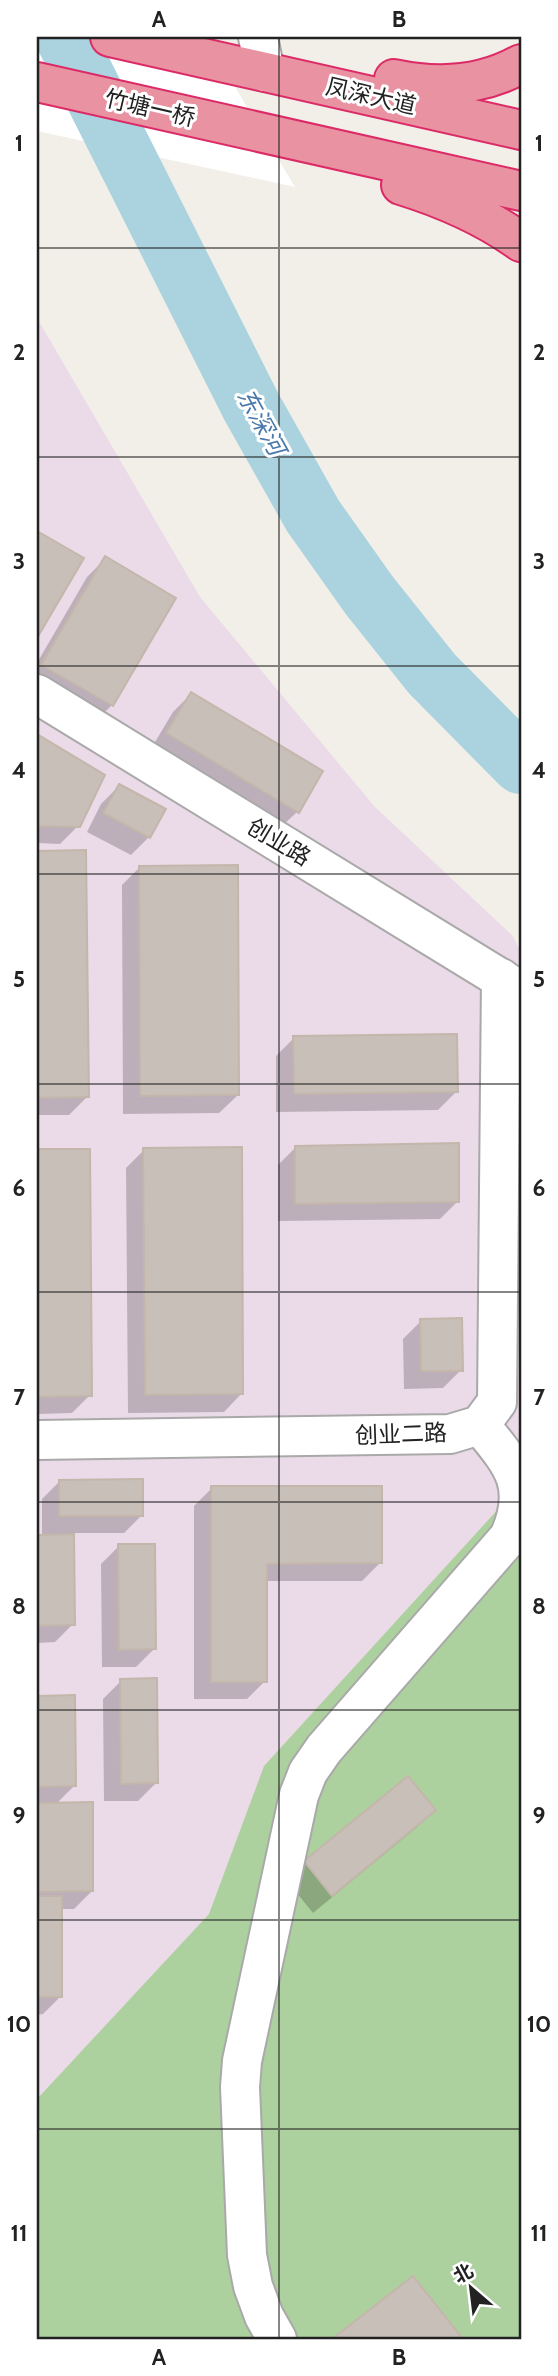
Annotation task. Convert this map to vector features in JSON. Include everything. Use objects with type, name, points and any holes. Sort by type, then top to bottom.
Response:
[{"type":"highway","name":"凤深大道","points":[[110,37],[220,62],[261,54],[521,130]]},
{"type":"highway","points":[[261,54],[417,84],[443,85],[495,75],[521,64]]},
{"type":"highway","name":"竹塘一桥","points":[[37,82],[262,133]]},
{"type":"highway","points":[[262,133],[521,191]]},
{"type":"highway","points":[[262,133],[335,169],[433,195],[490,223],[521,242]]},
{"type":"street","name":"创业路","points":[[37,694],[511,984]]},
{"type":"street","name":"创业二路","points":[[37,1440],[450,1434],[480,1425],[497,1402],[511,984]]},
{"type":"street","points":[[277,2339],[264,2316],[253,2286],[247,2255],[240,2087],[242,2061],[299,1795],[308,1772],[324,1749],[509,1536],[516,1520],[519,1501],[517,1482],[511,1463],[480,1425]]},
{"type":"shaded area","points":[[37,318],[200,597],[375,807],[513,936],[521,953],[521,2339],[37,2339]]},
{"type":"green space","points":[[521,1484],[521,2339],[37,2339],[37,2099],[209,1914],[264,1766]]},
{"type":"pier","points":[[37,37],[205,37],[295,187],[37,131]]},
{"type":"building","points":[[37,531],[84,558],[37,638]]},
{"type":"building","points":[[105,556],[176,598],[113,706],[41,665]]},
{"type":"building","points":[[191,692],[323,771],[299,813],[166,733]]},
{"type":"building","points":[[37,734],[105,775],[80,827],[37,826]]},
{"type":"building","points":[[119,784],[166,809],[150,838],[103,813]]},
{"type":"building","points":[[86,850],[89,1097],[37,1098],[37,851]]},
{"type":"building","points":[[238,865],[239,1095],[140,1096],[139,866]]},
{"type":"building","points":[[457,1034],[458,1092],[294,1094],[293,1036]]},
{"type":"building","points":[[459,1143],[459,1202],[295,1204],[295,1146]]},
{"type":"building","points":[[242,1147],[243,1394],[145,1395],[143,1148]]},
{"type":"building","points":[[37,1149],[90,1149],[92,1396],[37,1397]]},
{"type":"building","points":[[462,1318],[463,1371],[421,1371],[420,1319]]},
{"type":"building","points":[[143,1479],[143,1516],[59,1516],[59,1480]]},
{"type":"building","points":[[211,1486],[382,1486],[382,1563],[267,1564],[267,1682],[211,1682]]},
{"type":"building","points":[[74,1534],[75,1625],[37,1626],[37,1535]]},
{"type":"building","points":[[118,1544],[155,1544],[156,1649],[119,1650]]},
{"type":"building","points":[[157,1678],[158,1783],[121,1784],[120,1679]]},
{"type":"building","points":[[75,1695],[76,1786],[37,1787],[37,1696]]},
{"type":"building","points":[[408,1776],[436,1810],[332,1896],[304,1861]]},
{"type":"building","points":[[93,1802],[93,1891],[37,1892],[37,1803]]},
{"type":"building","points":[[37,1896],[62,1896],[62,1997],[37,1997]]},
{"type":"building","points":[[413,2276],[463,2339],[332,2339]]},
{"type":"waterway","name":"东深河","points":[[65,37],[251,406],[313,516],[369,595],[432,674],[521,764]]}]
